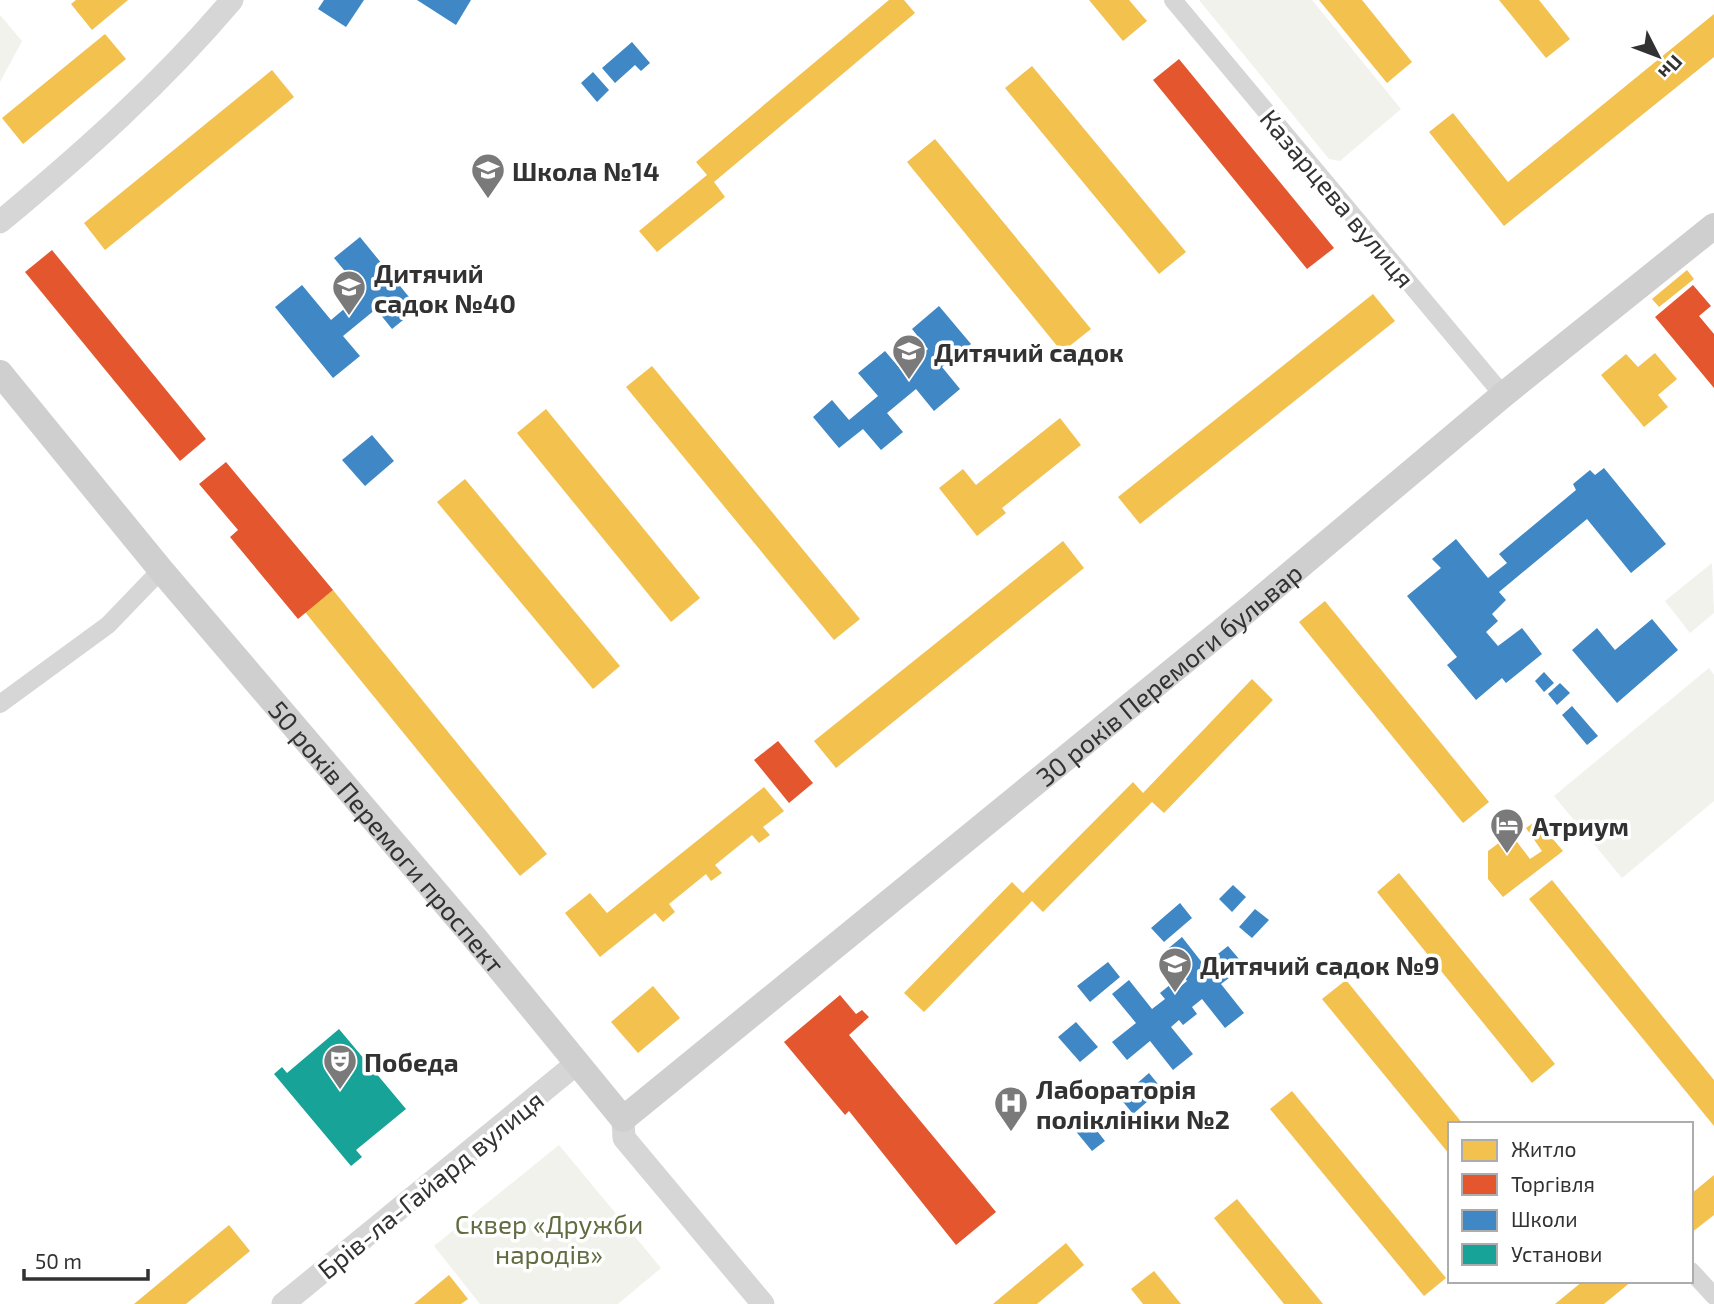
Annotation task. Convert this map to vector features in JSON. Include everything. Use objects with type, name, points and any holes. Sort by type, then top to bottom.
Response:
[{"type":"main road","name":"30 років Перемоги бульвар","points":[[623,1119],[1251,607],[1503,395],[1714,226]]},
{"type":"main road","name":"50 років Перемоги проспект","points":[[0,373],[161,570],[465,927],[623,1119]]},
{"type":"street","points":[[0,222],[106,133],[200,38],[232,0]]},
{"type":"street","name":"Казарцева вулиця","points":[[1173,0],[1503,395]]},
{"type":"street","points":[[0,705],[108,625],[161,570]]},
{"type":"street","name":"Брів-ла-Гайард вулиця","points":[[283,1304],[576,1063]]},
{"type":"street","name":"50 років Перемоги проспект","points":[[623,1119],[624,1138],[763,1304]]},
{"type":"street","points":[[1693,1273],[1714,1296]]},
{"type":"green space","points":[[1199,0],[1312,0],[1401,109],[1340,161],[1329,159]]},
{"type":"green space","points":[[0,15],[22,41],[0,82]]},
{"type":"green space","points":[[1712,563],[1714,613],[1690,633],[1665,601]]},
{"type":"green space","points":[[1709,668],[1714,675],[1714,801],[1622,878],[1554,796]]},
{"type":"green space","name":"Сквер «Дружби народів»","points":[[559,1145],[661,1268],[618,1304],[480,1304],[434,1246]]},
{"type":"building: Житло","points":[[76,0],[128,0],[92,30],[71,4]]},
{"type":"building: Житло","points":[[889,0],[904,0],[915,13],[714,182],[725,197],[657,252],[639,231],[707,175],[696,162]]},
{"type":"building: Житло","points":[[1089,0],[1129,0],[1147,21],[1123,41]]},
{"type":"building: Житло","points":[[1319,0],[1362,0],[1412,62],[1387,83]]},
{"type":"building: Житло","points":[[1499,0],[1539,0],[1570,39],[1546,58]]},
{"type":"building: Житло","points":[[1714,14],[1714,57],[1504,226],[1429,132],[1453,113],[1508,182]]},
{"type":"building: Житло","points":[[105,34],[126,59],[23,144],[2,118]]},
{"type":"building: Житло","points":[[1032,66],[1186,252],[1159,274],[1005,88]]},
{"type":"building: Житло","points":[[272,70],[294,97],[105,250],[84,223]]},
{"type":"building: Житло","points":[[935,139],[1091,329],[1062,352],[907,162]]},
{"type":"building: Житло","points":[[1687,270],[1694,279],[1659,307],[1652,299]]},
{"type":"building: Житло","points":[[1373,294],[1395,321],[1140,524],[1118,497]]},
{"type":"building: Житло","points":[[1655,353],[1677,379],[1658,395],[1668,407],[1644,427],[1601,375],[1626,354],[1638,367]]},
{"type":"building: Житло","points":[[652,366],[860,619],[834,640],[626,387]]},
{"type":"building: Житло","points":[[546,409],[700,598],[671,622],[517,433]]},
{"type":"building: Житло","points":[[1060,418],[1081,445],[1002,508],[1006,513],[977,536],[939,488],[963,469],[976,485]]},
{"type":"building: Житло","points":[[465,479],[620,666],[593,689],[437,502]]},
{"type":"building: Житло","points":[[1063,541],[1084,568],[836,768],[814,741]]},
{"type":"building: Житло","points":[[333,590],[547,854],[520,876],[305,612]]},
{"type":"building: Житло","points":[[1325,601],[1489,802],[1463,823],[1299,622]]},
{"type":"building: Житло","points":[[1252,679],[1273,700],[1164,813],[1152,802],[1043,912],[1032,901],[924,1012],[904,993],[1012,882],[1023,893],[1133,782],[1143,793]]},
{"type":"building: Житло","points":[[764,787],[784,811],[763,827],[770,835],[759,843],[752,835],[715,865],[722,873],[711,881],[706,874],[669,904],[675,912],[663,922],[655,913],[600,957],[565,913],[590,893],[607,913]]},
{"type":"building: Житло","name":"Атриум","points":[[1537,820],[1563,851],[1503,897],[1488,879],[1488,851],[1511,834],[1530,859],[1542,851],[1526,828]]},
{"type":"building: Житло","points":[[1399,873],[1555,1064],[1532,1083],[1377,892]]},
{"type":"building: Житло","points":[[1552,880],[1714,1080],[1714,1126],[1529,899]]},
{"type":"building: Житло","points":[[1346,980],[1461,1122],[1448,1122],[1448,1153],[1322,999]]},
{"type":"building: Житло","points":[[653,986],[680,1018],[638,1053],[611,1022]]},
{"type":"building: Житло","points":[[1292,1091],[1446,1278],[1424,1296],[1270,1109]]},
{"type":"building: Житло","points":[[1714,1175],[1714,1215],[1693,1231],[1693,1192]]},
{"type":"building: Житло","points":[[1237,1199],[1323,1304],[1284,1304],[1214,1218]]},
{"type":"building: Житло","points":[[229,1225],[250,1251],[186,1304],[134,1304]]},
{"type":"building: Житло","points":[[1066,1243],[1084,1265],[1037,1304],[993,1304]]},
{"type":"building: Житло","points":[[1154,1271],[1181,1304],[1143,1304],[1131,1289]]},
{"type":"building: Житло","points":[[449,1275],[468,1299],[461,1304],[414,1304]]},
{"type":"building: Житло","points":[[1581,1283],[1630,1283],[1604,1304],[1555,1304]]},
{"type":"building: Торгівля","points":[[1179,59],[1334,248],[1307,269],[1153,80]]},
{"type":"building: Торгівля","points":[[52,250],[206,439],[180,461],[25,272]]},
{"type":"building: Торгівля","points":[[1693,285],[1711,306],[1699,316],[1714,334],[1714,388],[1655,317]]},
{"type":"building: Торгівля","points":[[226,462],[333,590],[298,619],[230,537],[238,530],[199,484]]},
{"type":"building: Торгівля","points":[[778,741],[813,783],[789,803],[754,760]]},
{"type":"building: Торгівля","points":[[840,995],[856,1014],[862,1010],[869,1017],[849,1035],[996,1212],[956,1245],[849,1111],[845,1115],[784,1042]]},
{"type":"building: Школи","points":[[324,0],[364,0],[346,27],[318,9]]},
{"type":"building: Школи","points":[[417,0],[471,0],[456,25]]},
{"type":"building: Школи","points":[[632,42],[650,63],[641,71],[635,65],[615,83],[602,68]]},
{"type":"building: Школи","points":[[593,72],[609,90],[597,102],[581,83]]},
{"type":"building: Школи","points":[[360,237],[418,308],[392,329],[376,309],[343,336],[360,356],[333,378],[275,307],[302,285],[331,320],[363,293],[334,258]]},
{"type":"building: Школи","name":"Дитячий садок","points":[[939,306],[971,344],[942,367],[960,389],[934,411],[916,389],[887,413],[903,432],[881,450],[863,429],[839,448],[813,417],[832,400],[849,420],[878,396],[858,373],[885,351],[902,371],[928,349],[912,329]]},
{"type":"building: Школи","points":[[372,435],[394,461],[365,486],[342,460]]},
{"type":"building: Школи","points":[[1604,468],[1666,544],[1631,573],[1587,519],[1499,592],[1506,600],[1492,614],[1498,621],[1486,632],[1498,646],[1522,628],[1542,654],[1506,683],[1502,678],[1476,700],[1447,665],[1457,657],[1407,596],[1441,568],[1432,559],[1456,539],[1488,578],[1507,563],[1499,554],[1576,490],[1573,484],[1590,470],[1595,475]]},
{"type":"building: Школи","points":[[1652,619],[1678,650],[1617,703],[1572,650],[1597,628],[1615,650]]},
{"type":"building: Школи","points":[[1544,672],[1554,683],[1544,692],[1535,681]]},
{"type":"building: Школи","points":[[1560,683],[1570,693],[1557,705],[1548,694]]},
{"type":"building: Школи","points":[[1572,706],[1598,736],[1587,745],[1562,715]]},
{"type":"building: Школи","points":[[1233,885],[1246,897],[1232,912],[1219,899]]},
{"type":"building: Школи","points":[[1180,903],[1192,918],[1164,942],[1151,928]]},
{"type":"building: Школи","points":[[1255,909],[1269,920],[1252,938],[1239,927]]},
{"type":"building: Школи","points":[[1182,937],[1204,965],[1228,946],[1245,966],[1221,984],[1244,1013],[1225,1028],[1202,999],[1192,1007],[1197,1014],[1183,1025],[1179,1020],[1171,1027],[1193,1054],[1173,1070],[1150,1041],[1127,1060],[1112,1042],[1136,1023],[1112,994],[1129,980],[1152,1009],[1165,999],[1160,993],[1171,984],[1176,990],[1187,981],[1164,952]]},
{"type":"building: Школи","points":[[1108,962],[1120,977],[1090,1002],[1077,986]]},
{"type":"building: Школи","points":[[1076,1022],[1098,1047],[1080,1062],[1058,1037]]},
{"type":"building: Школи","points":[[1149,1073],[1162,1089],[1133,1114],[1120,1098]]},
{"type":"building: Школи","points":[[1083,1113],[1105,1141],[1092,1151],[1069,1123]]},
{"type":"building: Установи","name":"Победа","points":[[339,1029],[406,1109],[356,1150],[362,1157],[351,1166],[274,1074],[282,1067],[287,1073]]},
{"type":"place","name":"Школа №14","points":[[488,200]]},
{"type":"place","name":"Дитячий садок №40","points":[[349,317]]},
{"type":"place","name":"Дитячий садок","points":[[909,381]]},
{"type":"place","name":"Атриум","points":[[1507,855]]},
{"type":"place","name":"Дитячий садок №9","points":[[1175,994]]},
{"type":"place","name":"Победа","points":[[340,1091]]},
{"type":"place","name":"Лабораторія поліклініки №2","points":[[1011,1133]]}]
